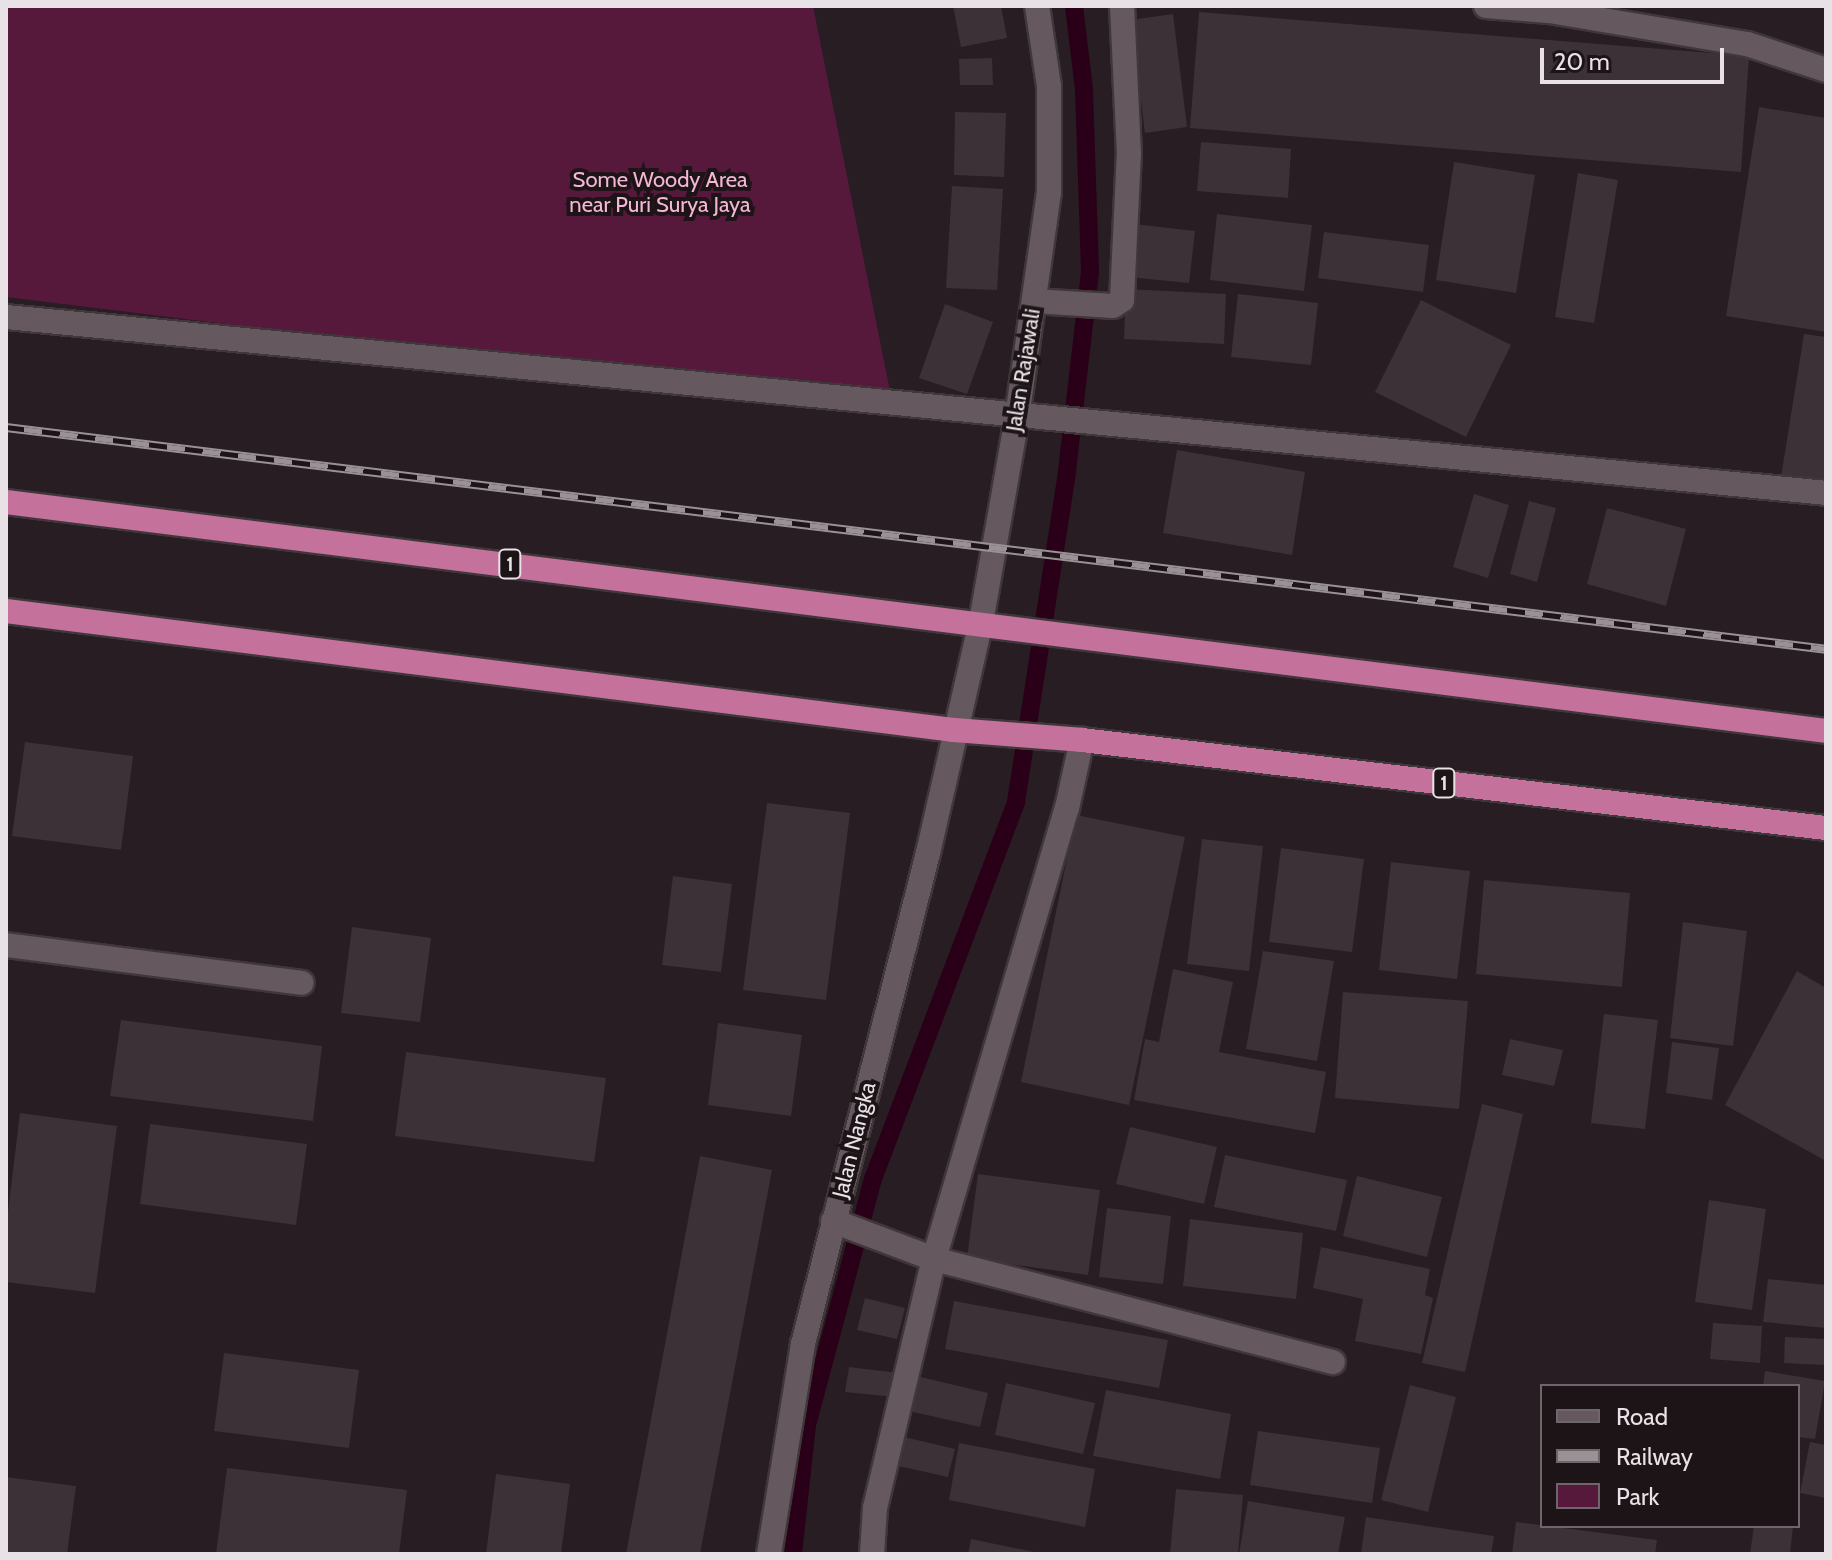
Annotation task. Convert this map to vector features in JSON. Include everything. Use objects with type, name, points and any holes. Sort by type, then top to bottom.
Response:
[{"type":"highway","name":"1","points":[[6,502],[1013,626],[1826,731]]},
{"type":"highway","name":"1","points":[[6,611],[984,734],[1072,739],[1826,828]]},
{"type":"street","points":[[1041,302],[1113,306],[1122,300],[1129,154],[1122,6]]},
{"type":"street","points":[[1486,6],[1549,11],[1747,44],[1826,70]]},
{"type":"street","name":"Jalan Rajawali","points":[[953,730],[981,622],[1026,418],[1041,302],[1049,193],[1049,86],[1042,7]]},
{"type":"street","points":[[6,317],[1826,493]]},
{"type":"street","name":"Jalan Nangka","points":[[769,1554],[803,1344],[841,1225],[928,853],[953,730]]},
{"type":"street","points":[[872,1554],[881,1480],[928,1256],[1067,808],[1072,739]]},
{"type":"street","points":[[6,945],[302,983]]},
{"type":"street","points":[[841,1225],[928,1256],[1333,1362]]},
{"type":"green space","name":"Some Woody Area near Puri Surya Jaya","points":[[6,6],[813,6],[893,406],[6,297]]},
{"type":"building","points":[[953,6],[1001,6],[1007,38],[961,47]]},
{"type":"building","points":[[1199,12],[1749,56],[1741,172],[1190,128]]},
{"type":"building","points":[[1173,14],[1187,127],[1145,133],[1131,20]]},
{"type":"building","points":[[992,58],[993,85],[960,85],[959,59]]},
{"type":"building","points":[[1759,107],[1826,118],[1826,332],[1726,316]]},
{"type":"building","points":[[955,112],[1006,113],[1004,177],[954,175]]},
{"type":"building","points":[[1201,142],[1291,149],[1288,198],[1197,191]]},
{"type":"building","points":[[1454,162],[1535,175],[1516,293],[1436,280]]},
{"type":"building","points":[[1578,173],[1618,180],[1594,323],[1555,317]]},
{"type":"building","points":[[952,186],[1003,189],[997,290],[946,288]]},
{"type":"building","points":[[1217,214],[1312,225],[1304,291],[1210,280]]},
{"type":"building","points":[[1134,224],[1195,231],[1189,283],[1128,277]]},
{"type":"building","points":[[1324,232],[1429,245],[1423,292],[1318,278]]},
{"type":"building","points":[[1126,289],[1226,294],[1224,344],[1124,339]]},
{"type":"building","points":[[1238,294],[1318,303],[1311,365],[1231,357]]},
{"type":"building","points":[[1421,300],[1511,345],[1466,437],[1375,392]]},
{"type":"building","points":[[945,304],[993,322],[967,394],[919,378]]},
{"type":"building","points":[[1804,334],[1826,337],[1826,485],[1781,477]]},
{"type":"building","points":[[1177,450],[1305,472],[1292,555],[1163,533]]},
{"type":"building","points":[[1474,494],[1509,505],[1488,578],[1453,567]]},
{"type":"building","points":[[1529,501],[1556,508],[1537,582],[1510,574]]},
{"type":"building","points":[[1607,508],[1686,529],[1666,606],[1587,584]]},
{"type":"building","points":[[25,742],[133,756],[121,850],[12,836]]},
{"type":"building","points":[[767,803],[850,813],[826,1000],[743,990]]},
{"type":"building","points":[[1076,815],[1185,837],[1129,1105],[1021,1082]]},
{"type":"building","points":[[1202,839],[1263,846],[1249,971],[1187,964]]},
{"type":"building","points":[[1281,848],[1364,859],[1352,952],[1269,942]]},
{"type":"building","points":[[1391,862],[1470,871],[1457,979],[1379,970]]},
{"type":"building","points":[[673,876],[732,884],[721,972],[662,965]]},
{"type":"building","points":[[1484,880],[1630,893],[1622,987],[1476,974]]},
{"type":"building","points":[[1683,922],[1747,931],[1733,1046],[1670,1038]]},
{"type":"building","points":[[352,927],[431,938],[420,1022],[341,1013]]},
{"type":"building","points":[[1263,951],[1334,961],[1317,1061],[1246,1049]]},
{"type":"building","points":[[1173,969],[1233,982],[1219,1052],[1326,1072],[1315,1133],[1134,1100],[1145,1039],[1159,1042]]},
{"type":"building","points":[[1797,971],[1826,988],[1826,1161],[1725,1105]]},
{"type":"building","points":[[1343,992],[1468,1001],[1459,1109],[1335,1098]]},
{"type":"building","points":[[1604,1014],[1658,1020],[1645,1129],[1591,1123]]},
{"type":"building","points":[[121,1020],[322,1046],[313,1121],[110,1096]]},
{"type":"building","points":[[718,1023],[802,1035],[791,1116],[708,1105]]},
{"type":"building","points":[[1510,1039],[1563,1050],[1554,1086],[1502,1075]]},
{"type":"building","points":[[1672,1042],[1719,1048],[1712,1100],[1666,1093]]},
{"type":"building","points":[[406,1052],[606,1078],[594,1162],[395,1136]]},
{"type":"building","points":[[1482,1104],[1523,1114],[1465,1372],[1422,1363]]},
{"type":"building","points":[[20,1113],[117,1126],[95,1293],[6,1282],[6,1228]]},
{"type":"building","points":[[150,1124],[307,1144],[296,1225],[140,1204]]},
{"type":"building","points":[[1130,1127],[1217,1147],[1204,1204],[1116,1184]]},
{"type":"building","points":[[1225,1155],[1347,1180],[1336,1231],[1214,1207]]},
{"type":"building","points":[[700,1156],[772,1170],[700,1554],[626,1554]]},
{"type":"building","points":[[978,1174],[1100,1190],[1088,1275],[967,1258]]},
{"type":"building","points":[[1357,1176],[1442,1197],[1427,1257],[1343,1236]]},
{"type":"building","points":[[1709,1200],[1766,1209],[1752,1310],[1695,1302]]},
{"type":"building","points":[[1107,1208],[1171,1216],[1163,1284],[1099,1277]]},
{"type":"building","points":[[1190,1219],[1303,1233],[1296,1299],[1183,1286]]},
{"type":"building","points":[[1321,1247],[1430,1269],[1425,1295],[1433,1298],[1421,1354],[1355,1341],[1363,1299],[1313,1288]]},
{"type":"building","points":[[1768,1279],[1826,1285],[1826,1328],[1763,1322]]},
{"type":"building","points":[[865,1298],[905,1308],[897,1339],[857,1330]]},
{"type":"building","points":[[954,1301],[1168,1340],[1159,1388],[945,1349]]},
{"type":"building","points":[[1713,1323],[1762,1326],[1760,1363],[1710,1359]]},
{"type":"building","points":[[1785,1337],[1826,1339],[1826,1365],[1784,1363]]},
{"type":"building","points":[[224,1353],[359,1370],[349,1448],[214,1431]]},
{"type":"building","points":[[849,1367],[898,1373],[895,1397],[845,1392]]},
{"type":"building","points":[[1765,1371],[1825,1381],[1815,1439],[1800,1437],[1800,1384],[1763,1384]]},
{"type":"building","points":[[908,1374],[988,1393],[980,1427],[900,1409]]},
{"type":"building","points":[[1006,1383],[1095,1403],[1083,1454],[995,1435]]},
{"type":"building","points":[[1410,1385],[1456,1397],[1428,1512],[1381,1500]]},
{"type":"building","points":[[1106,1390],[1231,1414],[1220,1479],[1093,1456]]},
{"type":"building","points":[[1258,1431],[1380,1448],[1372,1503],[1250,1485]]},
{"type":"building","points":[[900,1436],[955,1449],[948,1477],[894,1465]]},
{"type":"building","points":[[1810,1442],[1826,1445],[1826,1498],[1800,1493]]},
{"type":"building","points":[[959,1443],[1095,1469],[1085,1527],[949,1500]]},
{"type":"building","points":[[227,1468],[407,1490],[399,1554],[216,1554]]},
{"type":"building","points":[[496,1474],[570,1484],[561,1554],[486,1554]]},
{"type":"building","points":[[6,1477],[76,1486],[67,1554],[6,1554]]},
{"type":"building","points":[[1176,1489],[1243,1495],[1238,1554],[1170,1554]]},
{"type":"building","points":[[1248,1501],[1345,1517],[1338,1554],[1239,1554]]},
{"type":"building","points":[[1366,1517],[1494,1536],[1491,1554],[1361,1554]]},
{"type":"building","points":[[1516,1522],[1540,1525],[1540,1528],[1657,1540],[1655,1554],[1512,1554]]},
{"type":"building","points":[[1754,1528],[1793,1528],[1790,1554],[1750,1554]]},
{"type":"building","points":[[971,1539],[1039,1553],[1039,1554],[968,1554]]},
{"type":"waterway","points":[[793,1554],[807,1425],[873,1179],[1016,802],[1067,471],[1090,271],[1084,89],[1074,6]]},
{"type":"railway","points":[[6,427],[1826,649]]}]
